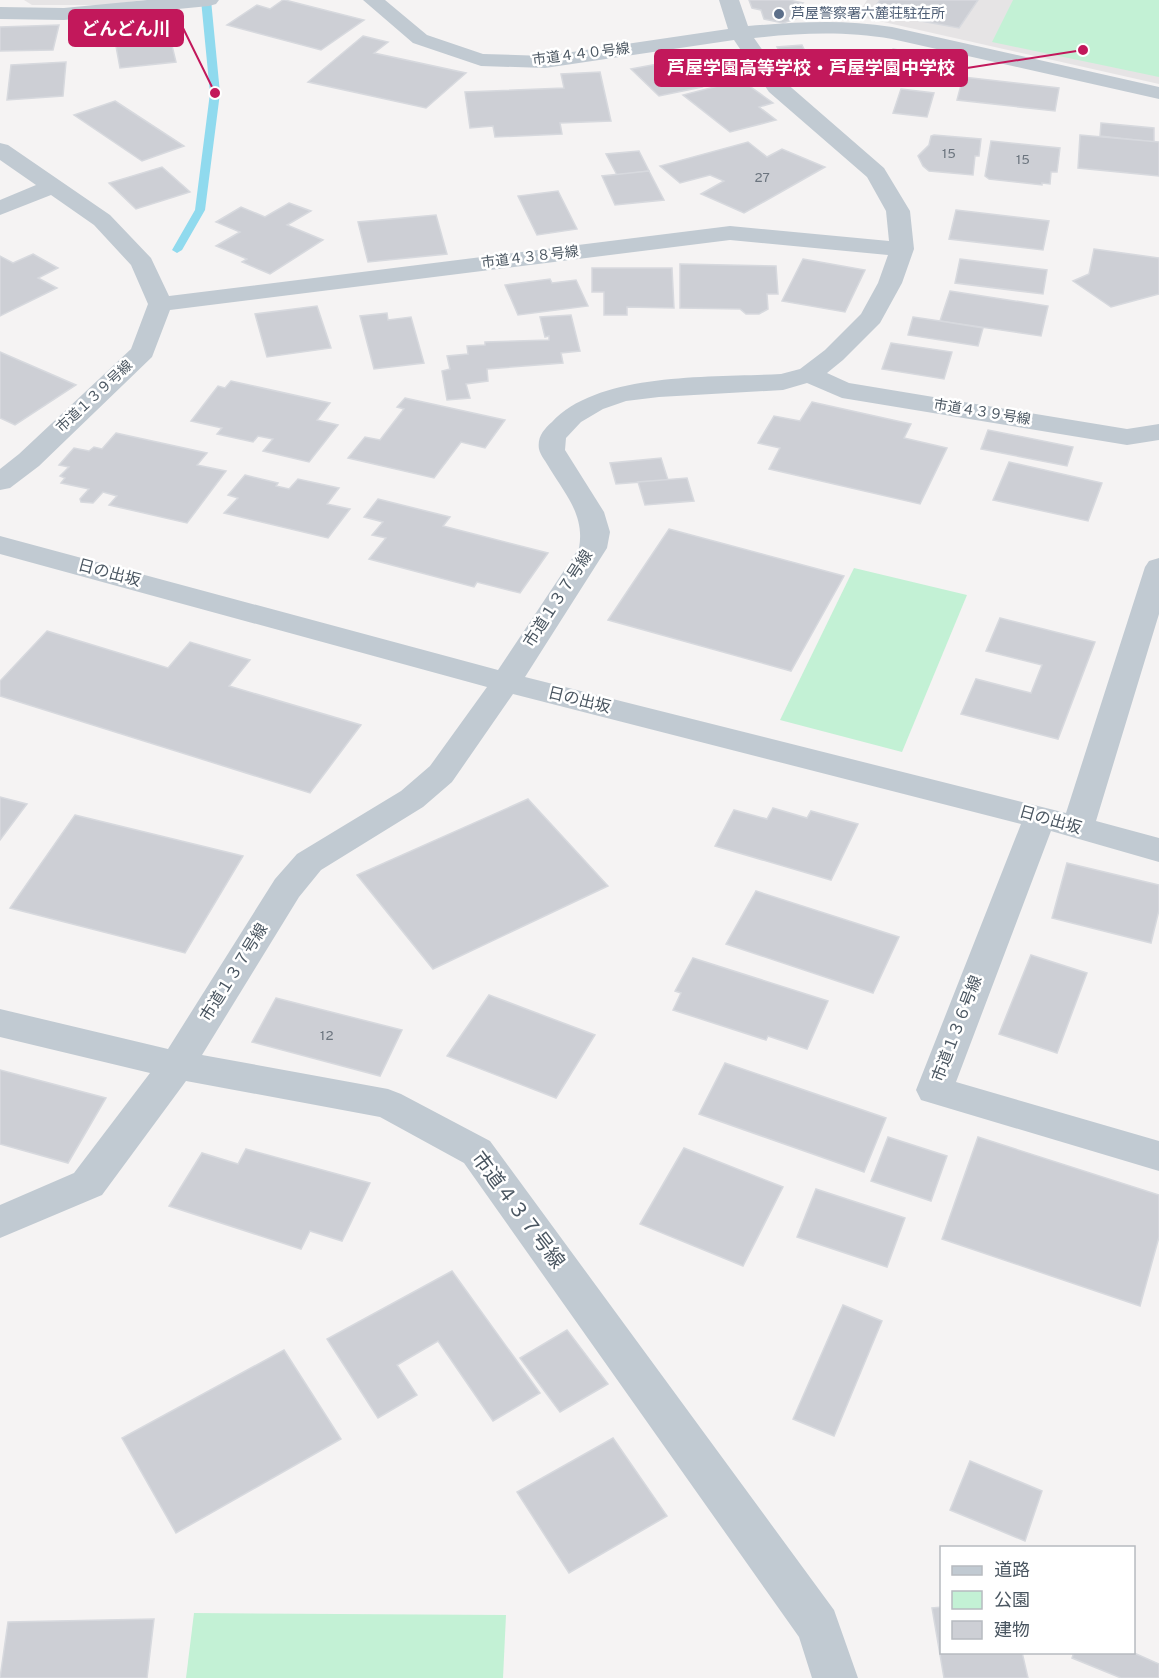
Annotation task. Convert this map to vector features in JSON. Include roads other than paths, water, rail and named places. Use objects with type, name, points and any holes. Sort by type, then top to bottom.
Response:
[{"type":"street","points":[[2,8],[64,14],[209,0]]},
{"type":"street","name":"市道４４０号線","points":[[373,0],[420,39],[481,60],[545,62],[740,33],[794,28],[854,27],[892,33],[1159,93]]},
{"type":"street","name":"市道１３７号線","points":[[0,1222],[88,1184],[177,1065],[287,888],[309,862],[412,799],[441,774],[506,682],[593,548],[596,532],[590,512],[552,450],[553,436],[572,416],[594,403],[622,393],[783,382],[809,374],[834,355],[872,318],[890,283],[902,249],[898,212],[876,173],[777,87],[740,33],[729,0]]},
{"type":"street","points":[[0,150],[102,220],[142,263],[160,304]]},
{"type":"street","points":[[0,208],[53,186]]},
{"type":"street","name":"市道４３８号線","points":[[160,304],[730,233],[902,249]]},
{"type":"street","name":"市道１３９号線","points":[[0,482],[29,460],[143,352],[160,304]]},
{"type":"street","name":"市道４３９号線","points":[[809,374],[842,390],[853,392],[1127,437],[1159,432]]},
{"type":"street","name":"日の出坂","points":[[0,544],[506,682],[1040,817],[1159,850]]},
{"type":"street","points":[[1077,828],[1159,567]]},
{"type":"street","name":"市道１３６号線","points":[[1040,817],[934,1090],[1159,1156]]},
{"type":"street","name":"市道４３７号線","points":[[0,1023],[177,1065],[388,1104],[477,1152],[818,1626],[835,1678]]},
{"type":"waterway","points":[[177,250],[200,210],[215,93],[206,0]]},
{"type":"place","name":"芦屋警察署六麓荘駐在所","points":[[779,14]]},
{"type":"place","name":"芦屋学園高等学校・芦屋学園中学校","points":[[1083,50]]},
{"type":"place","name":"どんどん川","points":[[215,93]]}]
